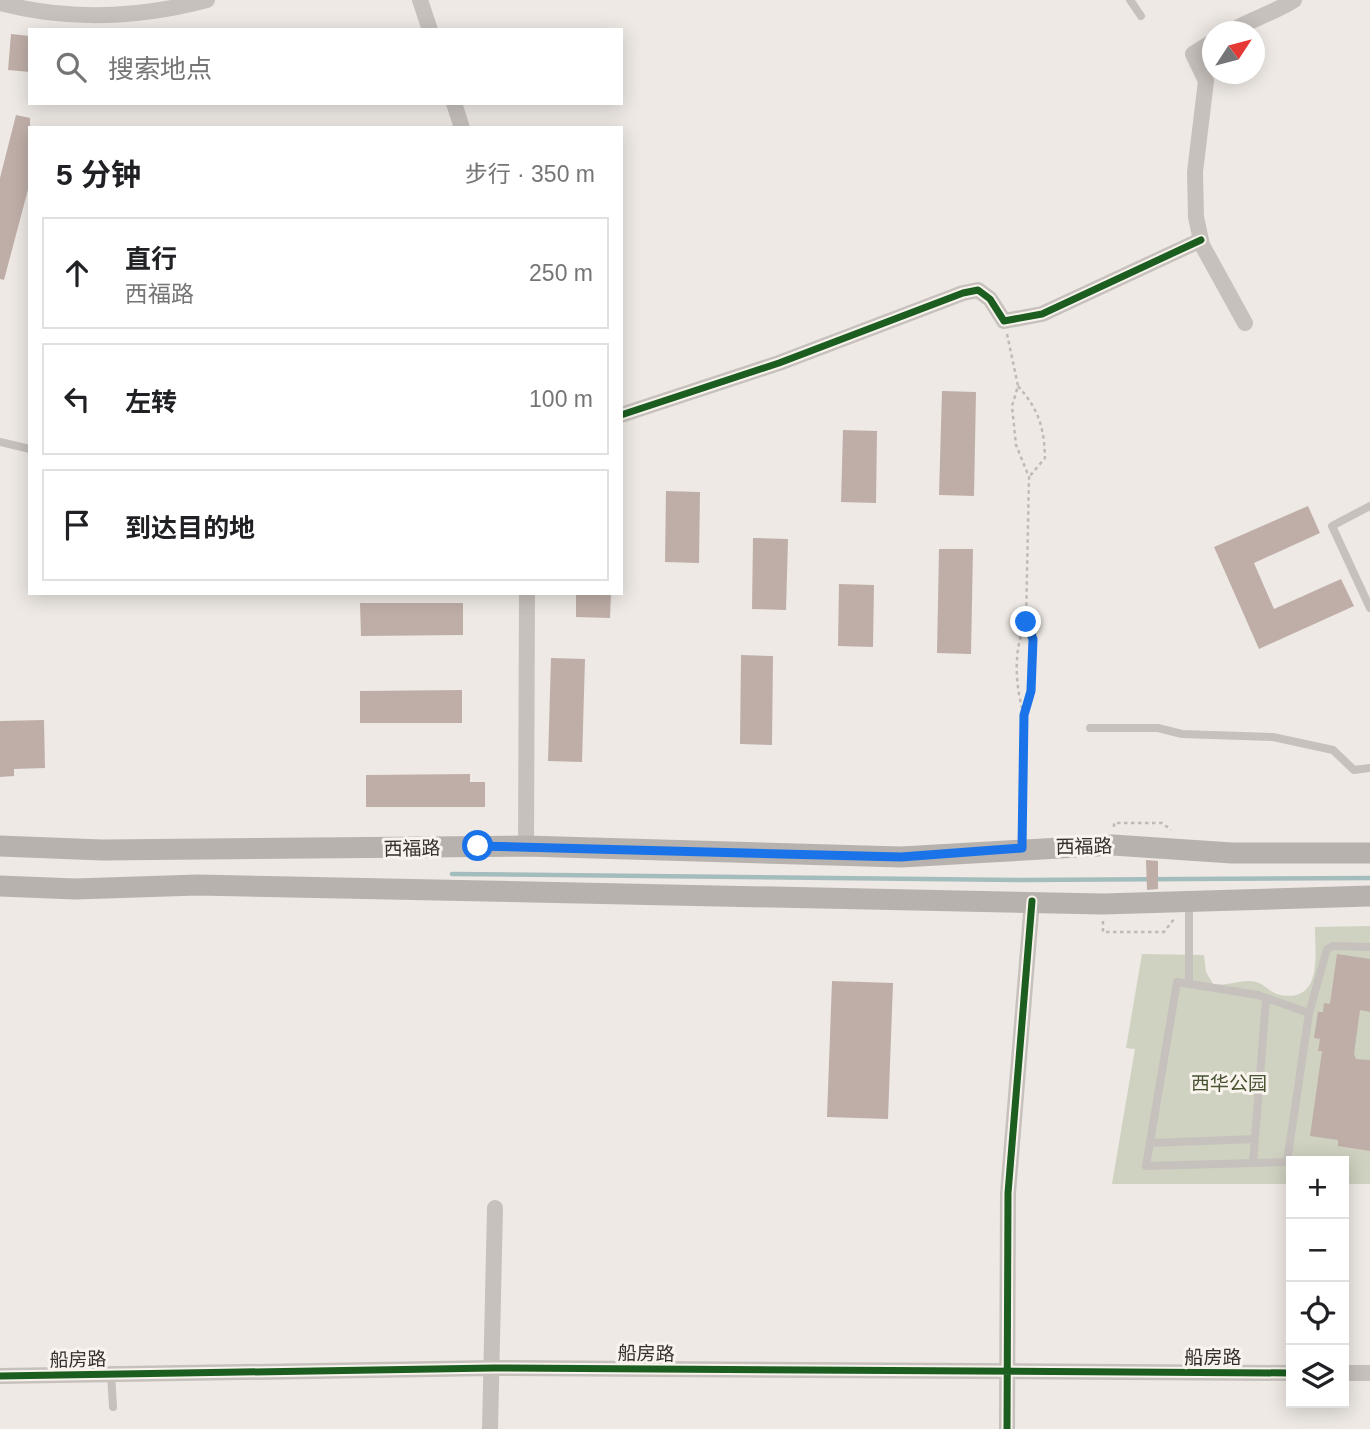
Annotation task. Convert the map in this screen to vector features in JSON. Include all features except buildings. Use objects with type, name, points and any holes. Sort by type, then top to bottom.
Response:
[{"type":"main road","name":"西福路","points":[[0,846],[102,850],[526,846],[901,857],[1022,848],[1113,845],[1232,853],[1370,853]]},
{"type":"main road","name":"西福路","points":[[0,886],[75,889],[225,886],[1143,904],[1370,896]]},
{"type":"street","points":[[0,3],[79,16],[149,11],[207,0]]},
{"type":"street","points":[[421,0],[429,28]]},
{"type":"street","points":[[1249,21],[1273,13],[1294,0]]},
{"type":"street","points":[[1202,49],[1193,54],[1202,73]]},
{"type":"street","points":[[1206,84],[1195,172],[1196,217],[1202,240],[1245,323]]},
{"type":"street","points":[[455,105],[461,126]]},
{"type":"street","points":[[623,414],[779,363],[962,293],[978,290],[1004,321],[1042,314],[1202,240]]},
{"type":"street","points":[[526,846],[527,595]]},
{"type":"street","points":[[1007,1429],[1008,1193],[1032,901]]},
{"type":"street","points":[[491,1429],[495,1208]]},
{"type":"street","name":"船房路","points":[[0,1376],[493,1368],[1286,1373]]},
{"type":"street","points":[[1349,1373],[1370,1373]]},
{"type":"lane","points":[[1130,0],[1141,16]]},
{"type":"lane","points":[[0,442],[28,449]]},
{"type":"lane","points":[[1370,506],[1332,526],[1370,608]]},
{"type":"lane","points":[[1090,728],[1158,729],[1182,734],[1273,737],[1333,750],[1353,770],[1370,768]]},
{"type":"lane","points":[[1189,901],[1189,983]]},
{"type":"lane","points":[[1309,1013],[1258,995],[1177,982],[1146,1166],[1287,1162],[1309,1013],[1326,949],[1334,946],[1370,947]]},
{"type":"lane","points":[[1253,1163],[1266,1000]]},
{"type":"lane","points":[[1150,1143],[1255,1139]]},
{"type":"lane","points":[[111,1374],[113,1407]]},
{"type":"path","points":[[1004,321],[1018,386],[1012,406],[1016,444],[1029,477],[1026,622],[1033,639],[1031,691],[1024,715],[1022,848]]},
{"type":"path","points":[[1018,386],[1034,404],[1044,427],[1045,458],[1029,477]]},
{"type":"path","points":[[1024,715],[1018,697],[1018,639],[1026,622]]},
{"type":"path","points":[[1114,823],[1162,823]]},
{"type":"path","points":[[1103,932],[1164,932]]},
{"type":"green space","name":"西华公园","points":[[1370,926],[1370,1184],[1349,1184],[1349,1156],[1286,1156],[1286,1184],[1112,1184],[1135,1049],[1126,1048],[1142,954],[1204,955],[1206,972],[1213,984],[1251,981],[1280,995],[1294,995],[1304,992],[1314,974],[1315,927]]},
{"type":"waterway","points":[[452,874],[1024,880],[1370,878]]},
{"type":"cycle path","points":[[623,414],[779,363],[963,293],[978,290],[990,299],[1004,321],[1042,314],[1201,240]]},
{"type":"cycle path","points":[[1007,1429],[1008,1193],[1032,901]]},
{"type":"cycle path","points":[[0,1376],[493,1368],[1286,1373]]},
{"type":"route","points":[[478,846],[901,857],[1022,848],[1024,715],[1031,691],[1033,639],[1026,622]]}]
